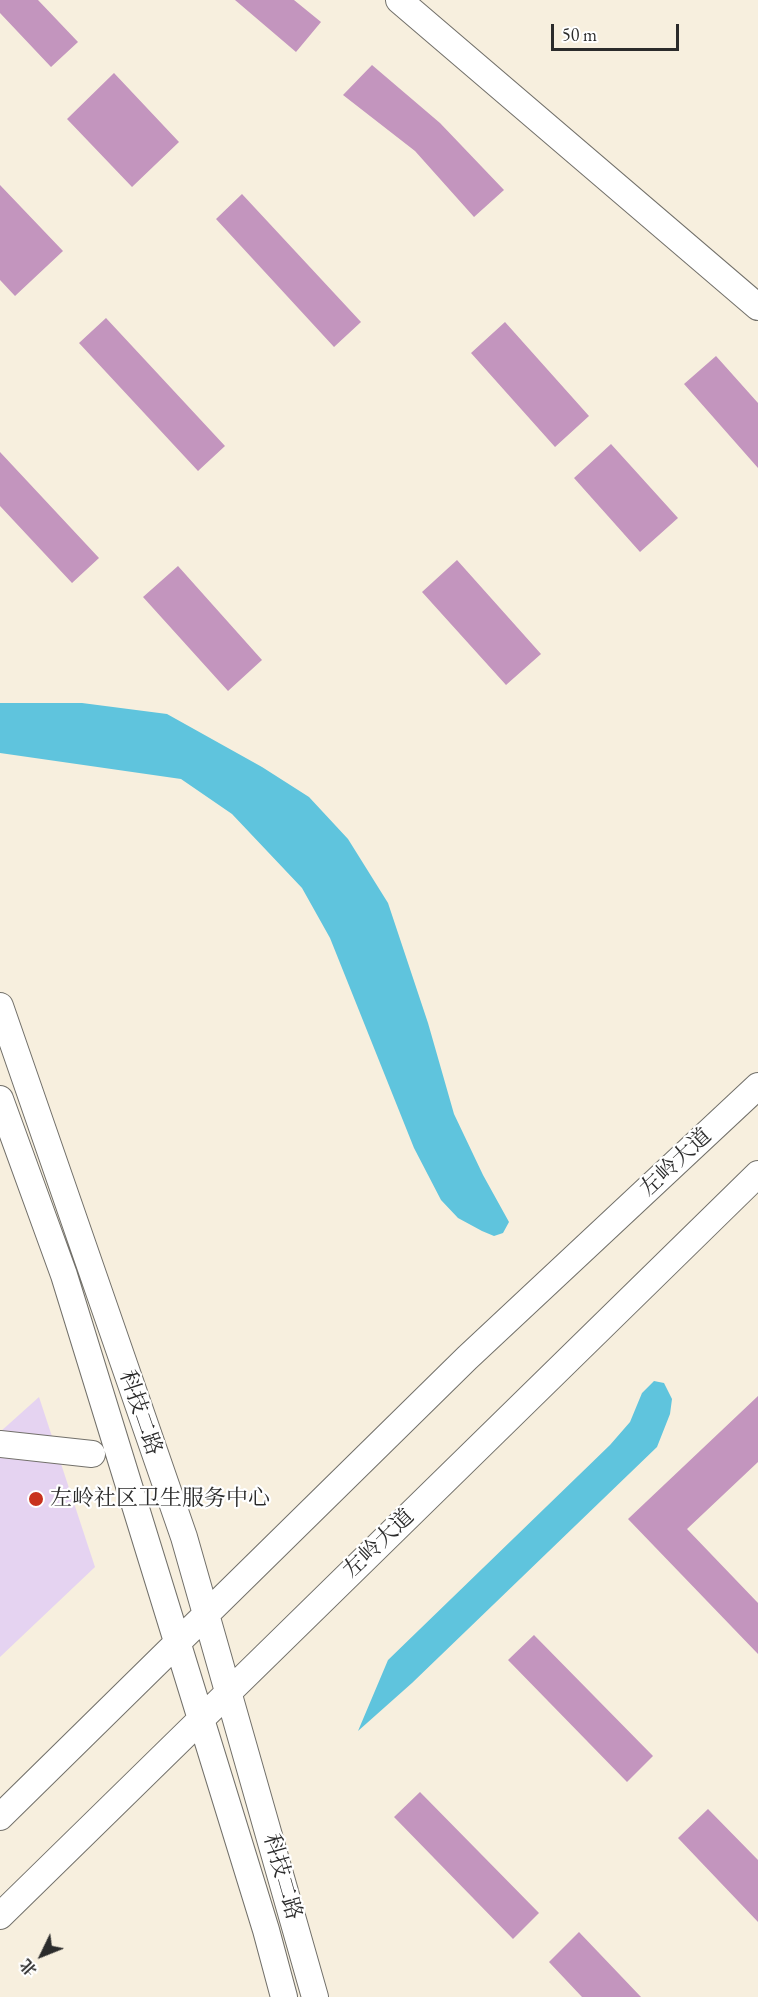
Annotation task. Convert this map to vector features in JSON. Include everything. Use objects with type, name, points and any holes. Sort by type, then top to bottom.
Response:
[{"type":"street","points":[[399,0],[758,307]]},
{"type":"street","name":"科技二路","points":[[0,1006],[184,1538],[315,1997]]},
{"type":"street","name":"左岭大道","points":[[0,1817],[467,1358],[758,1086]]},
{"type":"street","name":"科技二路","points":[[0,1099],[64,1275],[266,1930],[284,1997]]},
{"type":"street","name":"左岭大道","points":[[0,1916],[758,1174]]},
{"type":"street","points":[[0,1444],[92,1454]]},
{"type":"shaded area","name":"左岭社区卫生服务中心","points":[[39,1397],[95,1567],[0,1657],[0,1432]]},
{"type":"water","points":[[0,703],[82,703],[167,714],[262,767],[309,797],[348,839],[388,903],[428,1023],[454,1114],[483,1175],[509,1222],[503,1233],[494,1236],[482,1231],[458,1218],[441,1200],[414,1148],[330,938],[302,888],[232,814],[181,779],[0,753]]},
{"type":"water","points":[[654,1381],[664,1383],[672,1399],[670,1414],[657,1447],[412,1683],[358,1731],[388,1660],[610,1445],[630,1422],[642,1393]]},
{"type":"building","points":[[0,0],[38,0],[78,42],[51,67],[0,13]]},
{"type":"building","points":[[235,0],[294,0],[321,22],[296,52]]},
{"type":"building","points":[[372,65],[440,123],[504,190],[474,217],[415,151],[343,95]]},
{"type":"building","points":[[114,73],[179,142],[132,187],[67,119]]},
{"type":"building","points":[[0,185],[63,251],[15,296],[0,280]]},
{"type":"building","points":[[242,194],[361,322],[334,347],[216,219]]},
{"type":"building","points":[[106,318],[225,446],[198,471],[79,343]]},
{"type":"building","points":[[505,322],[589,416],[555,447],[471,353]]},
{"type":"building","points":[[716,356],[758,403],[758,468],[684,384]]},
{"type":"building","points":[[611,444],[678,518],[640,552],[574,478]]},
{"type":"building","points":[[0,452],[99,558],[72,583],[0,506]]},
{"type":"building","points":[[457,560],[541,654],[506,685],[422,592]]},
{"type":"building","points":[[178,566],[262,660],[228,691],[143,597]]},
{"type":"building","points":[[758,1396],[758,1462],[687,1529],[758,1603],[758,1654],[628,1519]]},
{"type":"building","points":[[534,1635],[653,1756],[627,1782],[508,1660]]},
{"type":"building","points":[[420,1792],[539,1913],[513,1939],[394,1817]]},
{"type":"building","points":[[708,1809],[758,1860],[758,1922],[678,1838]]},
{"type":"building","points":[[579,1932],[641,1997],[582,1997],[549,1962]]},
{"type":"place","name":"左岭社区卫生服务中心","points":[[36,1499]]}]
